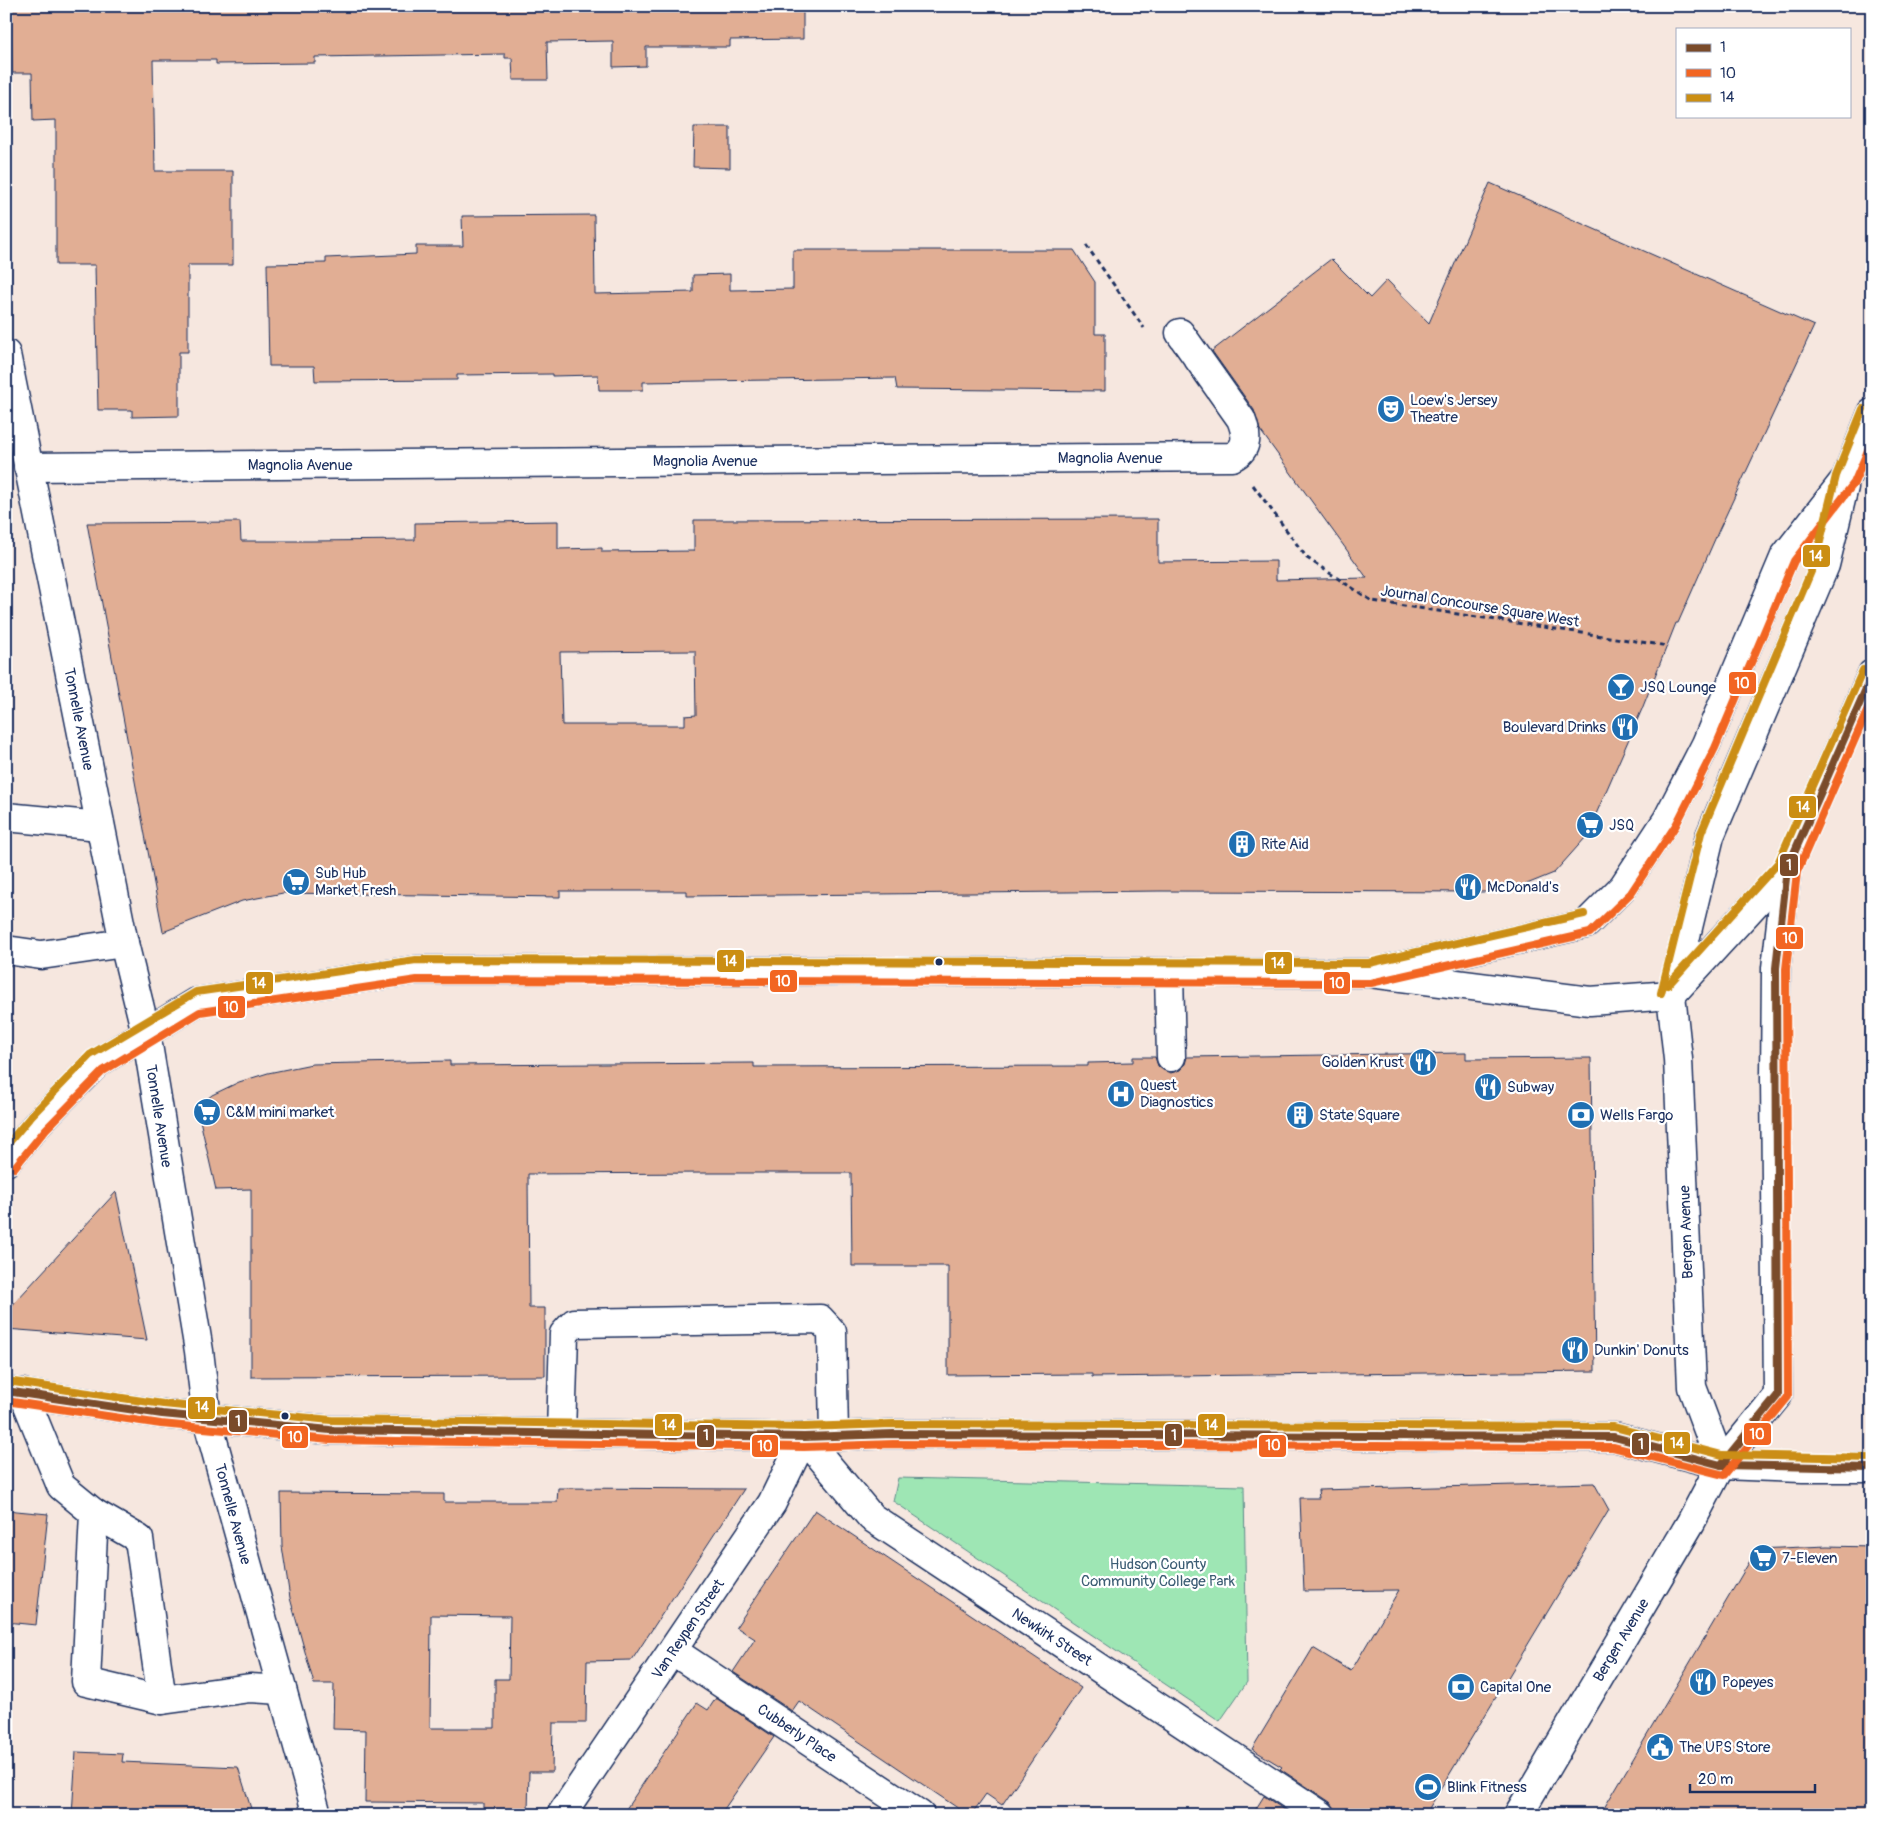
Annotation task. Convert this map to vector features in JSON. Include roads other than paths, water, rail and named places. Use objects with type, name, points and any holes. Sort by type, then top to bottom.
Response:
[{"type":"street","name":"Magnolia Avenue","points":[[28,467],[1232,457],[1240,454],[1244,448],[1246,438],[1243,424],[1180,332]]},
{"type":"street","name":"Tonnelle Avenue","points":[[6,354],[124,943],[146,1033],[199,1351],[207,1419],[317,1815]]},
{"type":"street","points":[[1671,995],[1710,836],[1825,565],[1846,478],[1872,413]]},
{"type":"street","points":[[1370,973],[1586,924],[1611,899],[1632,872],[1667,820],[1706,744],[1785,556],[1846,478]]},
{"type":"street","points":[[6,1162],[39,1122],[97,1063],[196,1002],[416,970],[1370,973],[1590,1001],[1671,995],[1787,869],[1872,674]]},
{"type":"street","points":[[6,817],[100,826]]},
{"type":"street","name":"Bergen Avenue","points":[[1518,1815],[1691,1522],[1721,1465],[1778,1395],[1775,1078],[1776,968],[1787,869]]},
{"type":"street","points":[[6,950],[41,955],[124,943]]},
{"type":"street","points":[[1169,973],[1171,1057]]},
{"type":"street","name":"Bergen Avenue","points":[[1671,995],[1678,1059],[1692,1386],[1721,1465]]},
{"type":"street","points":[[561,1433],[564,1334],[574,1323],[820,1319],[832,1332],[834,1436]]},
{"type":"street","points":[[15,1392],[207,1419],[330,1430],[804,1437],[1614,1437],[1721,1465],[1872,1468]]},
{"type":"street","points":[[15,1392],[61,1486],[94,1513],[139,1539],[162,1700]]},
{"type":"street","name":"Van Reypen Street","points":[[561,1815],[772,1504],[804,1437]]},
{"type":"street","name":"Newkirk Street","points":[[804,1437],[871,1517],[1321,1815]]},
{"type":"street","points":[[94,1513],[86,1682],[162,1700],[250,1688],[282,1690]]},
{"type":"street","name":"Cubberly Place","points":[[674,1651],[920,1815]]},
{"type":"place","name":"Loew's Jersey Theatre","points":[[1391,409]]},
{"type":"place","name":"JSQ Lounge","points":[[1621,687]]},
{"type":"place","name":"Boulevard Drinks","points":[[1625,727]]},
{"type":"place","name":"JSQ","points":[[1590,825]]},
{"type":"place","name":"Rite Aid","points":[[1242,844]]},
{"type":"place","name":"Sub Hub Market Fresh","points":[[296,882]]},
{"type":"place","name":"McDonald's","points":[[1468,887]]},
{"type":"place","name":"Golden Krust","points":[[1423,1062]]},
{"type":"place","name":"Subway","points":[[1488,1087]]},
{"type":"place","name":"Quest Diagnostics","points":[[1121,1094]]},
{"type":"place","name":"C&M mini market","points":[[207,1112]]},
{"type":"place","name":"State Square","points":[[1300,1115]]},
{"type":"place","name":"Wells Fargo","points":[[1581,1115]]},
{"type":"place","name":"Dunkin' Donuts","points":[[1575,1350]]},
{"type":"place","name":"7-Eleven","points":[[1763,1558]]},
{"type":"place","name":"Popeyes","points":[[1703,1682]]},
{"type":"place","name":"Capital One","points":[[1461,1687]]},
{"type":"place","name":"The UPS Store","points":[[1660,1747]]},
{"type":"place","name":"Blink Fitness","points":[[1428,1787]]},
{"type":"park label","name":"Hudson County Community College Park","points":[[1158,1572]]}]
